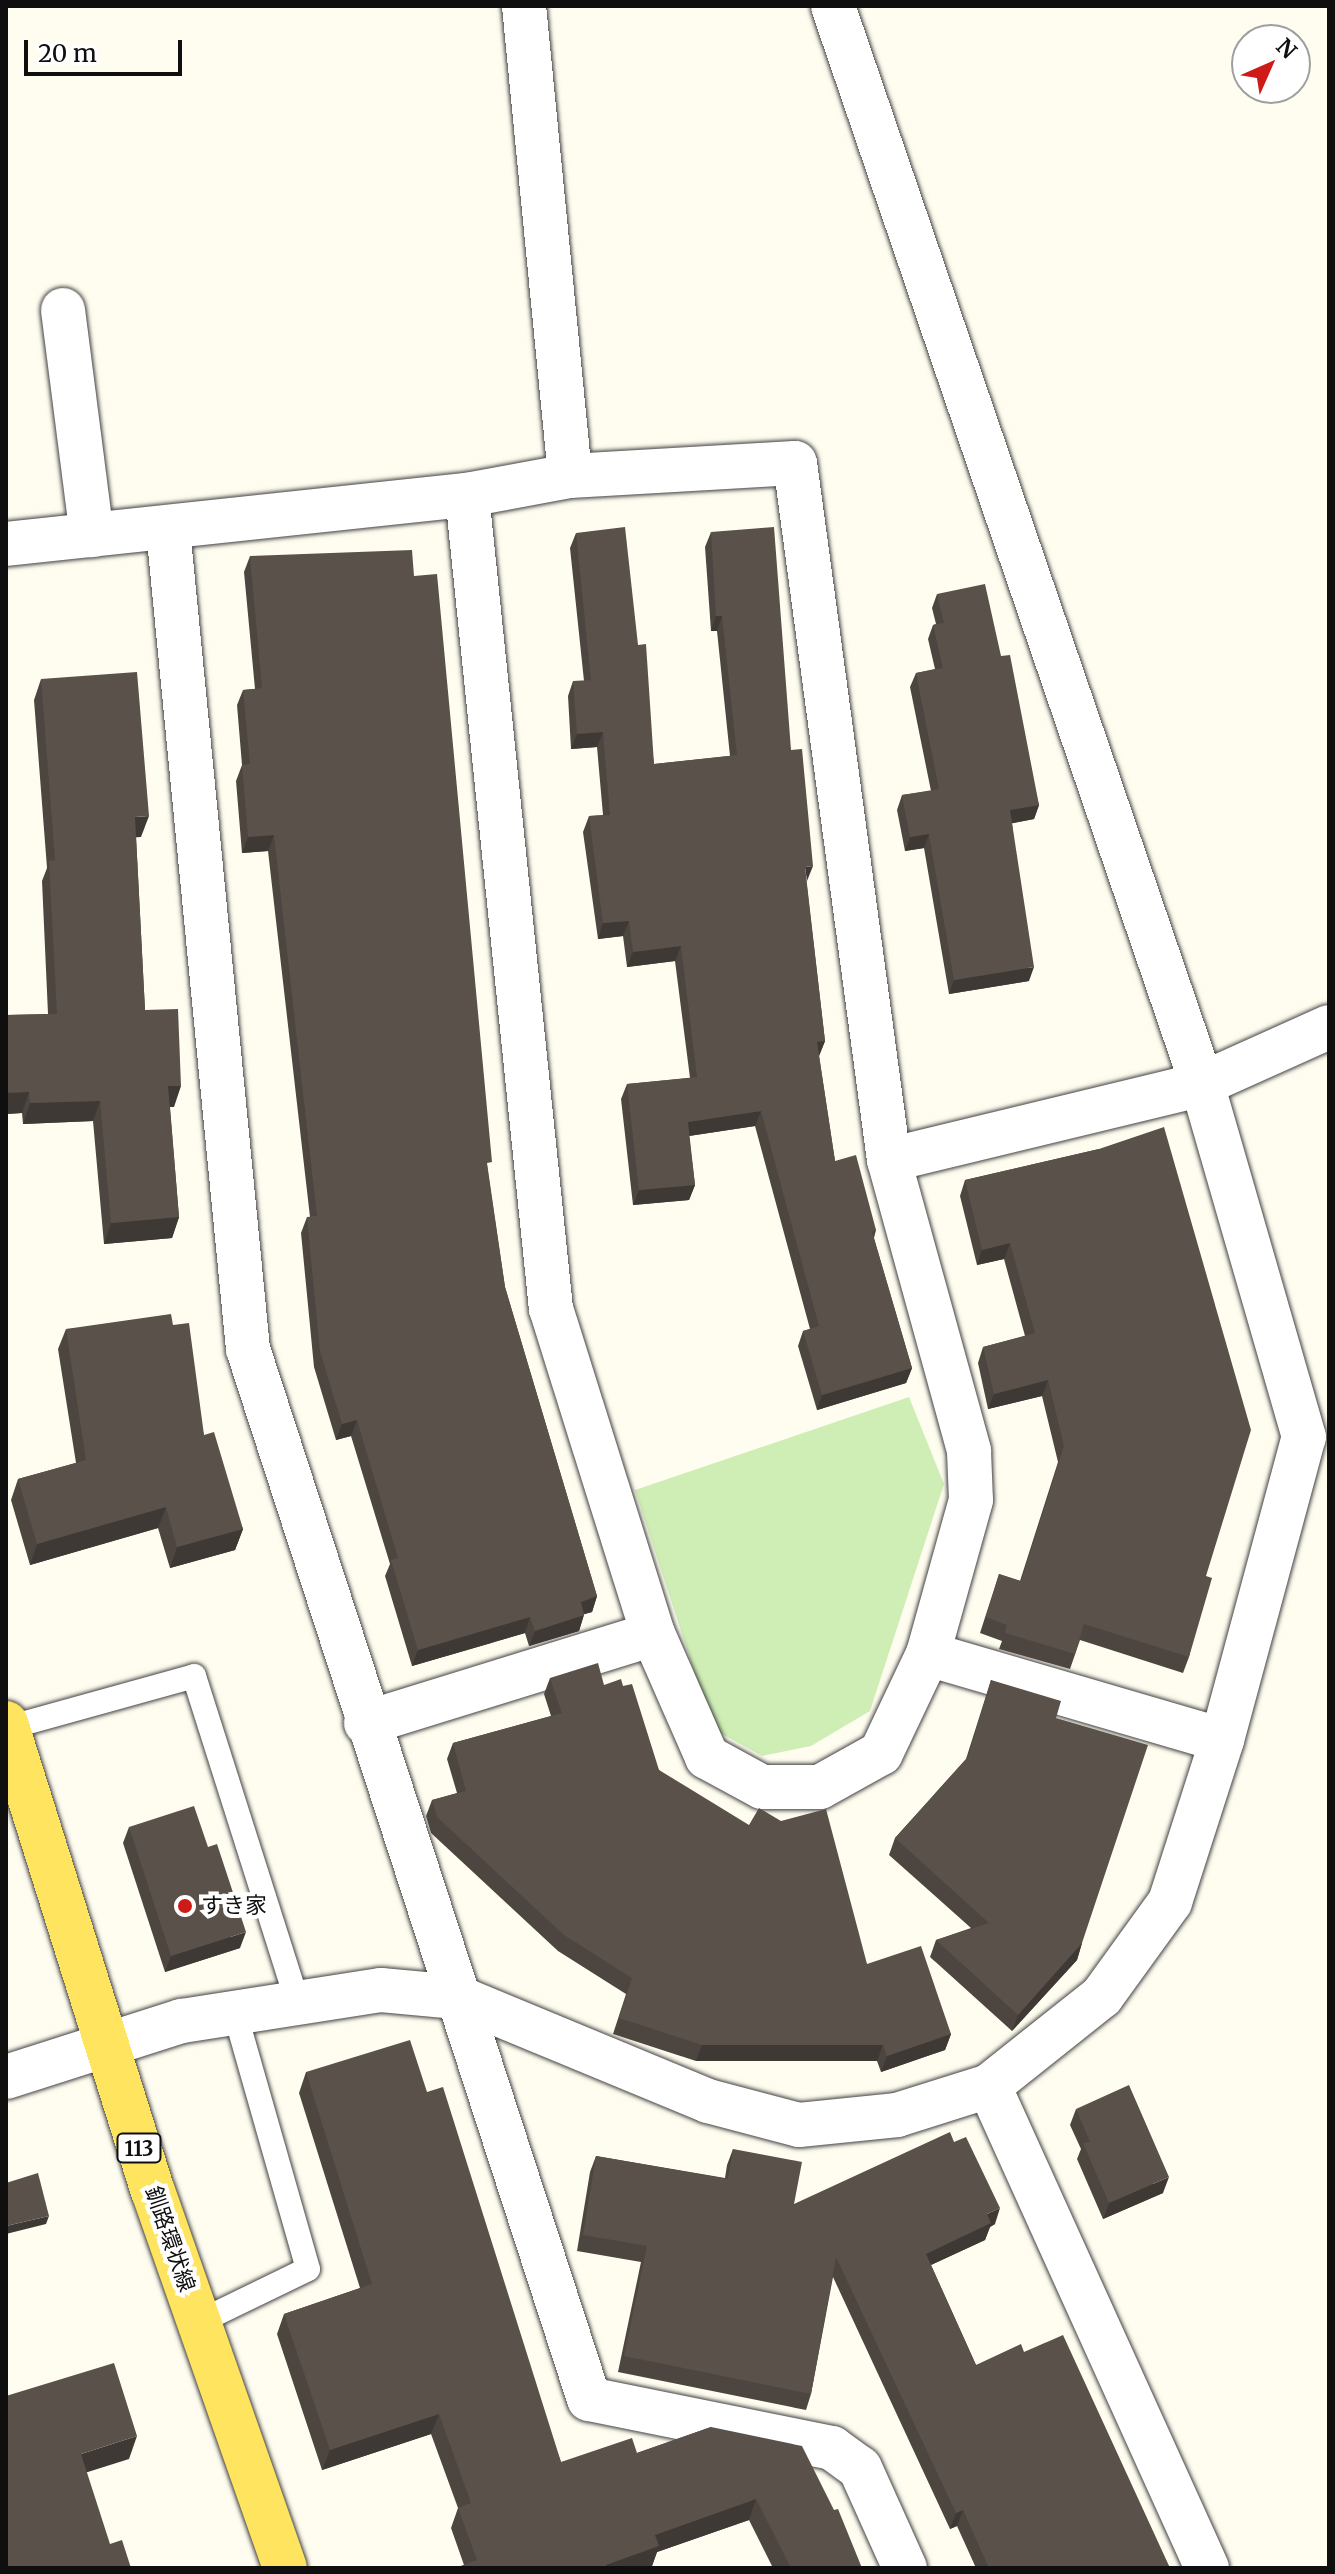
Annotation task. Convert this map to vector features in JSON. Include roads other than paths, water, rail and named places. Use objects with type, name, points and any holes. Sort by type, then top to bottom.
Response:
[{"type":"main road","name":"釧路環状線","points":[[7,1725],[105,2047],[285,2568]]},
{"type":"street","points":[[524,6],[570,476]]},
{"type":"street","points":[[6,2077],[182,2021],[381,1990],[457,1997],[708,2101],[799,2125],[897,2115],[989,2086],[1102,1996],[1170,1902],[1222,1740],[1304,1437],[1202,1084],[833,6]]},
{"type":"street","points":[[63,310],[92,535]]},
{"type":"street","points":[[6,544],[467,495],[570,476],[795,463],[889,1160],[969,1451],[971,1500],[928,1654],[881,1753],[820,1787],[762,1787],[707,1757],[653,1634],[551,1309],[467,495]]},
{"type":"street","points":[[168,529],[248,1349],[366,1723],[589,2399],[832,2448],[860,2468],[905,2568]]},
{"type":"street","points":[[889,1160],[1202,1084],[1329,1027]]},
{"type":"street","points":[[366,1723],[653,1634]]},
{"type":"street","points":[[928,1654],[1222,1740]]},
{"type":"street","points":[[989,2086],[1207,2568]]},
{"type":"lane","points":[[7,1725],[194,1676],[298,2003]]},
{"type":"lane","points":[[199,2322],[308,2269],[235,2012]]},
{"type":"place","name":"すき家","points":[[185,1906]]}]
